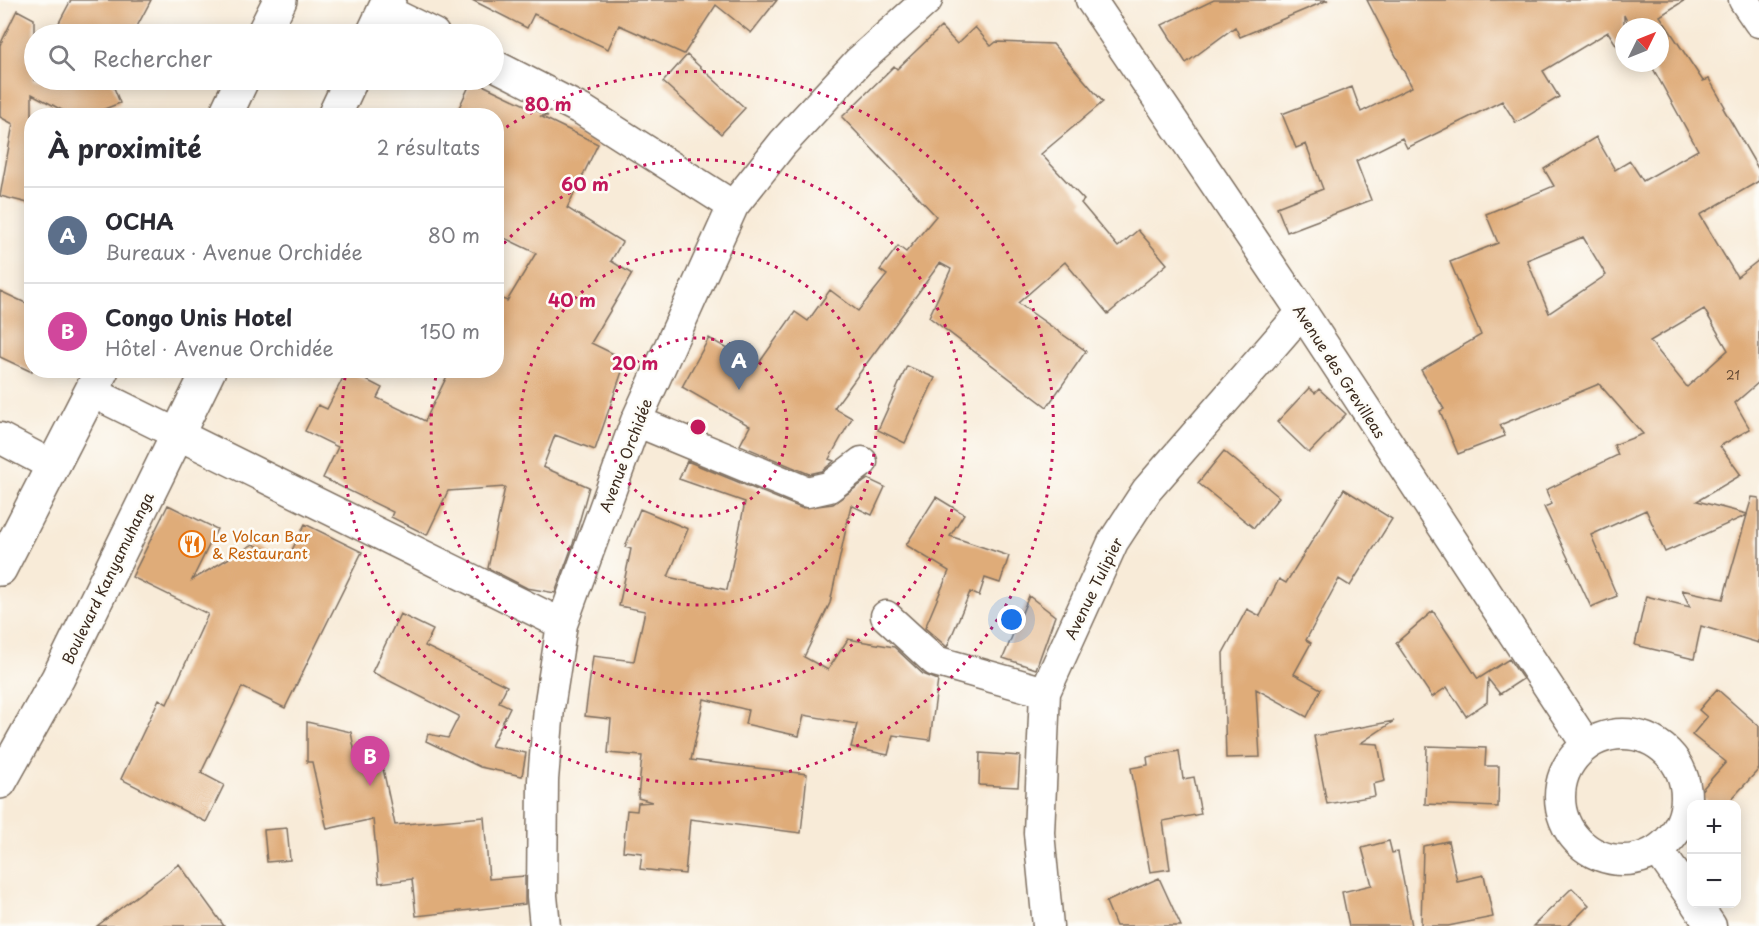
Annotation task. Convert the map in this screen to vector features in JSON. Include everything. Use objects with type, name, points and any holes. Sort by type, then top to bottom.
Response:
[{"type":"main road","points":[[268,24],[280,0]]},
{"type":"main road","points":[[229,108],[237,90]]},
{"type":"main road","points":[[338,108],[346,90]]},
{"type":"main road","name":"Boulevard Kanyamuhanga","points":[[0,782],[58,678],[205,378]]},
{"type":"main road","points":[[0,569],[97,381]]},
{"type":"street","name":"Avenue Orchidée","points":[[545,926],[542,896],[543,780],[549,708],[562,624],[636,421],[734,206],[783,143],[858,62],[927,0]]},
{"type":"street","name":"Avenue des Grevilleas","points":[[1091,0],[1302,312],[1586,744]]},
{"type":"street","points":[[1744,0],[1759,22]]},
{"type":"street","points":[[383,15],[407,24]]},
{"type":"street","points":[[504,70],[584,111],[734,206]]},
{"type":"street","name":"Avenue Tulipier","points":[[1048,926],[1039,833],[1045,692],[1113,542],[1147,490],[1302,312]]},
{"type":"street","points":[[97,381],[177,436],[562,624]]},
{"type":"street","points":[[636,421],[807,492],[830,487],[862,462]]},
{"type":"street","points":[[0,438],[53,466]]},
{"type":"street","points":[[886,616],[935,661],[1045,692]]},
{"type":"street","points":[[1625,733],[1644,736],[1662,746],[1676,761],[1684,779],[1687,799],[1683,819],[1673,837],[1658,850],[1638,859],[1616,861],[1595,854],[1577,841],[1565,823],[1559,801],[1561,779],[1571,759],[1586,744],[1605,736],[1625,733]]},
{"type":"street","points":[[1658,850],[1687,891]]},
{"type":"street","points":[[1699,908],[1711,926]]},
{"type":"building","points":[[71,0],[151,0],[138,24],[58,24]]},
{"type":"building","points":[[472,0],[777,0],[751,33],[716,5],[684,54],[619,25],[608,49],[534,14],[527,28]]},
{"type":"building","points":[[1214,0],[1328,0],[1240,37],[1235,27],[1186,63],[1162,25]]},
{"type":"building","points":[[1367,0],[1685,0],[1660,16],[1661,18],[1626,18],[1624,15],[1624,18],[1615,18],[1615,43],[1608,32],[1543,71],[1559,97],[1516,123],[1502,101],[1407,148],[1402,138],[1356,161],[1371,200],[1287,232],[1277,207],[1323,189],[1306,144],[1296,148],[1282,114],[1352,87],[1361,112],[1412,87]]},
{"type":"building","points":[[17,10],[34,19],[34,24],[24,24],[24,90],[115,90],[120,103],[107,108],[58,108],[32,94],[32,108],[24,108],[24,202],[0,196],[13,124],[0,117],[0,45]]},
{"type":"building","points":[[941,27],[957,44],[975,27],[991,46],[996,42],[1053,44],[1103,102],[1041,154],[1084,200],[1081,203],[1118,247],[1138,230],[1167,264],[1108,314],[1065,262],[1018,303],[1086,351],[1047,407],[929,317],[951,269],[940,263],[834,408],[852,418],[829,459],[834,461],[822,471],[809,474],[740,445],[750,426],[682,387],[709,338],[757,366],[795,312],[808,321],[830,290],[858,311],[887,275],[880,270],[898,246],[906,252],[936,216],[842,117],[894,66],[897,69]]},
{"type":"building","points":[[1669,30],[1703,81],[1709,79],[1759,170],[1759,181],[1700,215],[1737,277],[1759,260],[1759,382],[1735,403],[1750,429],[1720,446],[1741,475],[1697,501],[1747,514],[1752,497],[1759,498],[1759,643],[1701,626],[1694,659],[1635,645],[1646,596],[1690,607],[1682,590],[1723,599],[1747,515],[1665,552],[1646,510],[1591,535],[1617,596],[1591,607],[1544,507],[1552,504],[1546,490],[1618,455],[1614,445],[1643,434],[1599,384],[1500,425],[1505,436],[1458,454],[1440,411],[1444,409],[1421,370],[1481,335],[1450,262],[1498,243],[1486,214],[1554,186],[1544,169],[1596,137],[1615,170],[1630,161],[1643,181],[1698,150],[1655,72],[1669,72]],"holes":[[[1583,237],[1606,275],[1549,313],[1527,260]],[[1704,309],[1728,350],[1687,387],[1650,341]]]},
{"type":"building","points":[[687,55],[745,108],[721,134],[663,82]]},
{"type":"building","points":[[467,90],[493,90],[548,116],[540,116],[598,144],[567,208],[622,242],[611,261],[632,274],[591,343],[626,360],[595,450],[555,435],[543,467],[589,487],[573,544],[555,593],[527,588],[488,568],[505,487],[448,491],[427,535],[391,517],[393,512],[323,478],[338,447],[305,431],[318,405],[327,409],[343,378],[363,378],[382,388],[377,398],[425,421],[446,378],[504,378],[504,300],[507,301],[536,253],[504,238],[504,108],[459,108]]},
{"type":"building","points":[[0,291],[24,302],[24,368],[0,357]]},
{"type":"building","points":[[907,366],[935,378],[905,443],[878,430]]},
{"type":"building","points":[[1309,388],[1315,393],[1319,389],[1346,414],[1309,453],[1277,422]]},
{"type":"building","points":[[1224,451],[1279,497],[1254,528],[1198,483]]},
{"type":"building","points":[[687,461],[801,508],[833,504],[868,479],[885,487],[872,515],[851,505],[830,603],[804,657],[828,670],[848,639],[894,647],[923,674],[938,680],[930,740],[893,735],[888,755],[851,747],[857,724],[804,715],[799,736],[745,724],[748,710],[704,699],[691,760],[807,774],[801,833],[690,819],[685,874],[640,869],[642,853],[623,851],[627,810],[637,811],[638,803],[652,802],[638,798],[642,756],[608,753],[611,719],[585,716],[593,656],[634,661],[645,611],[619,606],[631,549],[625,547],[640,509],[688,529],[668,577],[727,590],[745,502],[679,479]]},
{"type":"building","points":[[1344,489],[1392,519],[1350,586],[1339,579],[1306,640],[1311,643],[1294,674],[1321,689],[1307,717],[1256,689],[1260,757],[1226,758],[1223,653],[1247,609],[1260,616],[1279,579],[1286,583]]},
{"type":"building","points":[[936,497],[964,514],[950,536],[1009,556],[1000,583],[985,578],[979,596],[970,592],[947,647],[925,628],[949,571],[906,545]]},
{"type":"building","points":[[168,505],[217,529],[192,580],[253,544],[287,560],[305,524],[362,552],[285,708],[242,687],[201,773],[224,785],[206,822],[121,779],[159,699],[167,704],[208,614],[132,577]]},
{"type":"building","points":[[1029,596],[1055,616],[1036,669],[1003,658]]},
{"type":"building","points":[[1433,611],[1478,679],[1509,659],[1523,679],[1500,694],[1488,679],[1487,702],[1466,716],[1447,687],[1432,697],[1396,643]]},
{"type":"building","points":[[400,614],[433,630],[425,646],[507,686],[499,702],[510,707],[491,746],[526,753],[522,776],[480,767],[426,741],[428,734],[448,738],[459,716],[372,672]]},
{"type":"building","points":[[1717,689],[1759,726],[1759,769],[1731,800],[1705,800],[1698,794],[1726,762],[1692,735],[1707,717],[1699,710]]},
{"type":"building","points":[[1394,721],[1361,743],[1378,744],[1385,781],[1373,784],[1375,796],[1327,804],[1314,736]]},
{"type":"building","points":[[307,722],[351,732],[358,769],[382,764],[395,825],[484,817],[489,879],[525,876],[525,904],[416,916],[412,879],[379,883],[373,819],[327,829],[312,762],[307,762]]},
{"type":"building","points":[[1427,746],[1486,748],[1485,766],[1499,766],[1498,807],[1425,804]]},
{"type":"building","points":[[1179,751],[1183,779],[1194,777],[1201,814],[1163,821],[1170,869],[1150,872],[1131,768],[1148,765],[1147,757]]},
{"type":"building","points":[[980,753],[1020,756],[1018,787],[979,785]]},
{"type":"building","points":[[287,828],[290,860],[267,862],[264,830]]},
{"type":"building","points":[[1389,841],[1392,853],[1398,852],[1412,926],[1349,926],[1342,892],[1372,885],[1362,848]]},
{"type":"building","points":[[1448,841],[1457,881],[1484,875],[1493,917],[1448,926],[1421,926],[1423,846]]},
{"type":"building","points":[[179,864],[224,926],[97,926]]},
{"type":"building","points":[[1159,878],[1181,926],[1116,926],[1106,902]]},
{"type":"building","points":[[1572,888],[1589,905],[1568,926],[1533,926]]},
{"type":"place","name":"OCHA","points":[[739,390]]},
{"type":"place","name":"Le Volcan Bar & Restaurant","points":[[192,544]]},
{"type":"place","name":"Congo Unis Hotel","points":[[370,786]]}]
